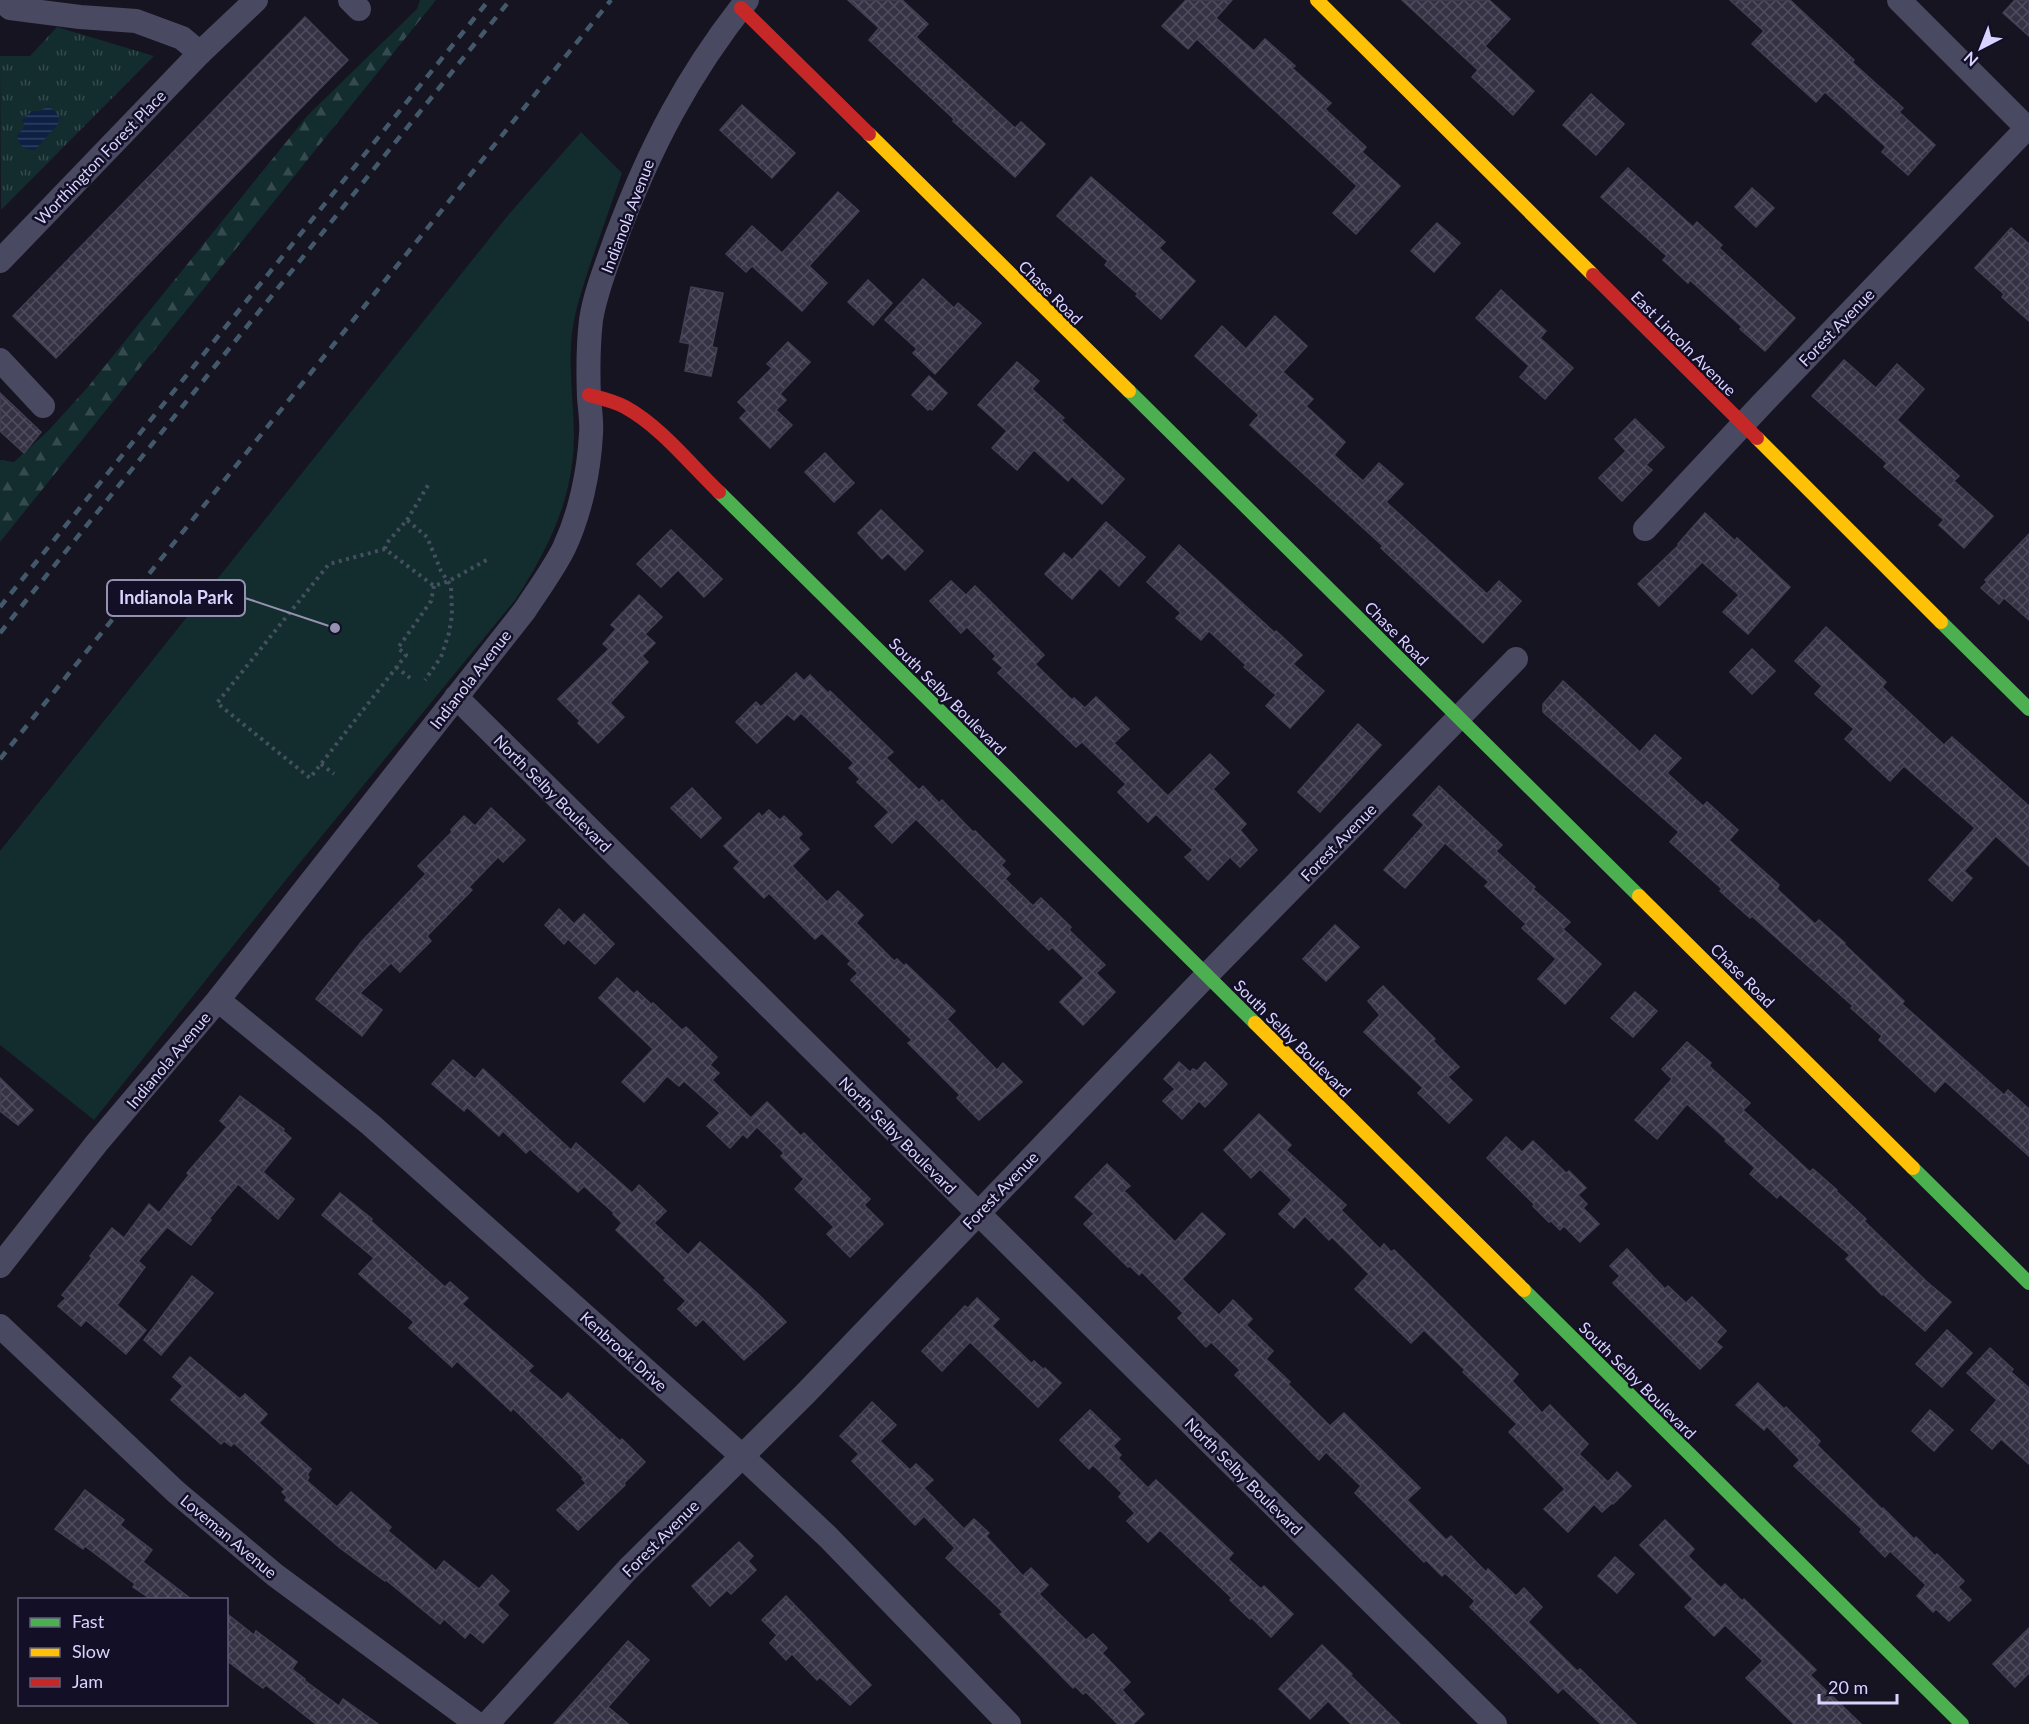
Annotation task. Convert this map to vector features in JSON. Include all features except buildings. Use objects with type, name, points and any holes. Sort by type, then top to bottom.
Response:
[{"type":"street","points":[[2,0],[10,8],[136,21],[182,38],[200,53]]},
{"type":"street","name":"Worthington Forest Place","points":[[0,261],[200,53],[256,0]]},
{"type":"street","name":"East Lincoln Avenue","points":[[1317,0],[2029,708]]},
{"type":"street","points":[[1899,0],[2028,128]]},
{"type":"street","name":"Indianola Avenue","points":[[0,1266],[96,1144],[218,1000],[525,610],[545,580],[563,548],[577,510],[588,468],[591,433],[589,355],[591,319],[612,250],[630,201],[661,131],[682,93],[716,41],[744,4]]},
{"type":"street","name":"Chase Road","points":[[744,4],[2029,1283]]},
{"type":"street","name":"Forest Avenue","points":[[1645,529],[2028,128]]},
{"type":"street","points":[[0,360],[43,406]]},
{"type":"street","name":"South Selby Boulevard","points":[[589,395],[609,399],[629,408],[656,430],[1962,1724]]},
{"type":"street","name":"Forest Avenue","points":[[487,1724],[628,1569],[806,1393],[1206,976],[1516,659]]},
{"type":"street","name":"North Selby Boulevard","points":[[456,697],[1495,1724]]},
{"type":"street","name":"Kenbrook Drive","points":[[218,1000],[371,1125],[742,1456],[828,1537],[1009,1724]]},
{"type":"street","name":"Loveman Avenue","points":[[0,1326],[176,1492],[275,1575],[477,1724]]},
{"type":"path","points":[[385,549],[386,544],[407,520],[430,482]]},
{"type":"path","points":[[407,520],[427,537],[441,571],[451,586],[452,615],[449,633],[441,657],[425,680]]},
{"type":"path","points":[[385,549],[434,586]]},
{"type":"path","points":[[385,549],[329,564],[217,703],[310,778],[406,655],[398,648],[431,601],[434,586]]},
{"type":"path","points":[[434,586],[449,581],[490,558]]},
{"type":"path","points":[[396,667],[410,678]]},
{"type":"path","points":[[321,764],[334,774]]},
{"type":"green space","points":[[420,0],[436,0],[0,542],[0,460],[14,462],[49,430],[87,388],[308,115],[417,9]]},
{"type":"green space","points":[[57,27],[154,56],[1,210],[0,56],[30,56]]},
{"type":"green space","points":[[581,132],[622,173],[575,315],[571,360],[573,461],[564,503],[548,542],[516,599],[285,881],[94,1120],[0,1045],[0,851],[509,214]]},
{"type":"water","points":[[49,106],[59,116],[58,124],[35,150],[25,148],[17,136],[25,126],[22,120],[32,111],[39,111]]},
{"type":"railway","points":[[0,607],[489,0]]},
{"type":"railway","points":[[0,633],[510,0]]},
{"type":"railway","points":[[0,759],[611,0]]},
{"type":"traffic: fast","points":[[1129,391],[1639,896]]},
{"type":"traffic: fast","points":[[719,492],[1255,1023]]},
{"type":"traffic: fast","points":[[1941,622],[2029,709]]},
{"type":"traffic: fast","points":[[1913,1168],[2029,1283]]},
{"type":"traffic: fast","points":[[1524,1290],[1962,1724]]},
{"type":"traffic: slow","points":[[1317,0],[1593,275]]},
{"type":"traffic: slow","points":[[869,134],[1129,391]]},
{"type":"traffic: slow","points":[[1757,438],[1941,622]]},
{"type":"traffic: slow","points":[[1639,896],[1913,1168]]},
{"type":"traffic: slow","points":[[1255,1023],[1524,1290]]},
{"type":"traffic: jam","points":[[741,8],[869,134]]},
{"type":"traffic: jam","points":[[1593,275],[1757,438]]},
{"type":"traffic: jam","points":[[589,395],[616,403],[638,415],[662,435],[719,492]]},
{"type":"place","name":"Indianola Park","points":[[335,628]]}]
